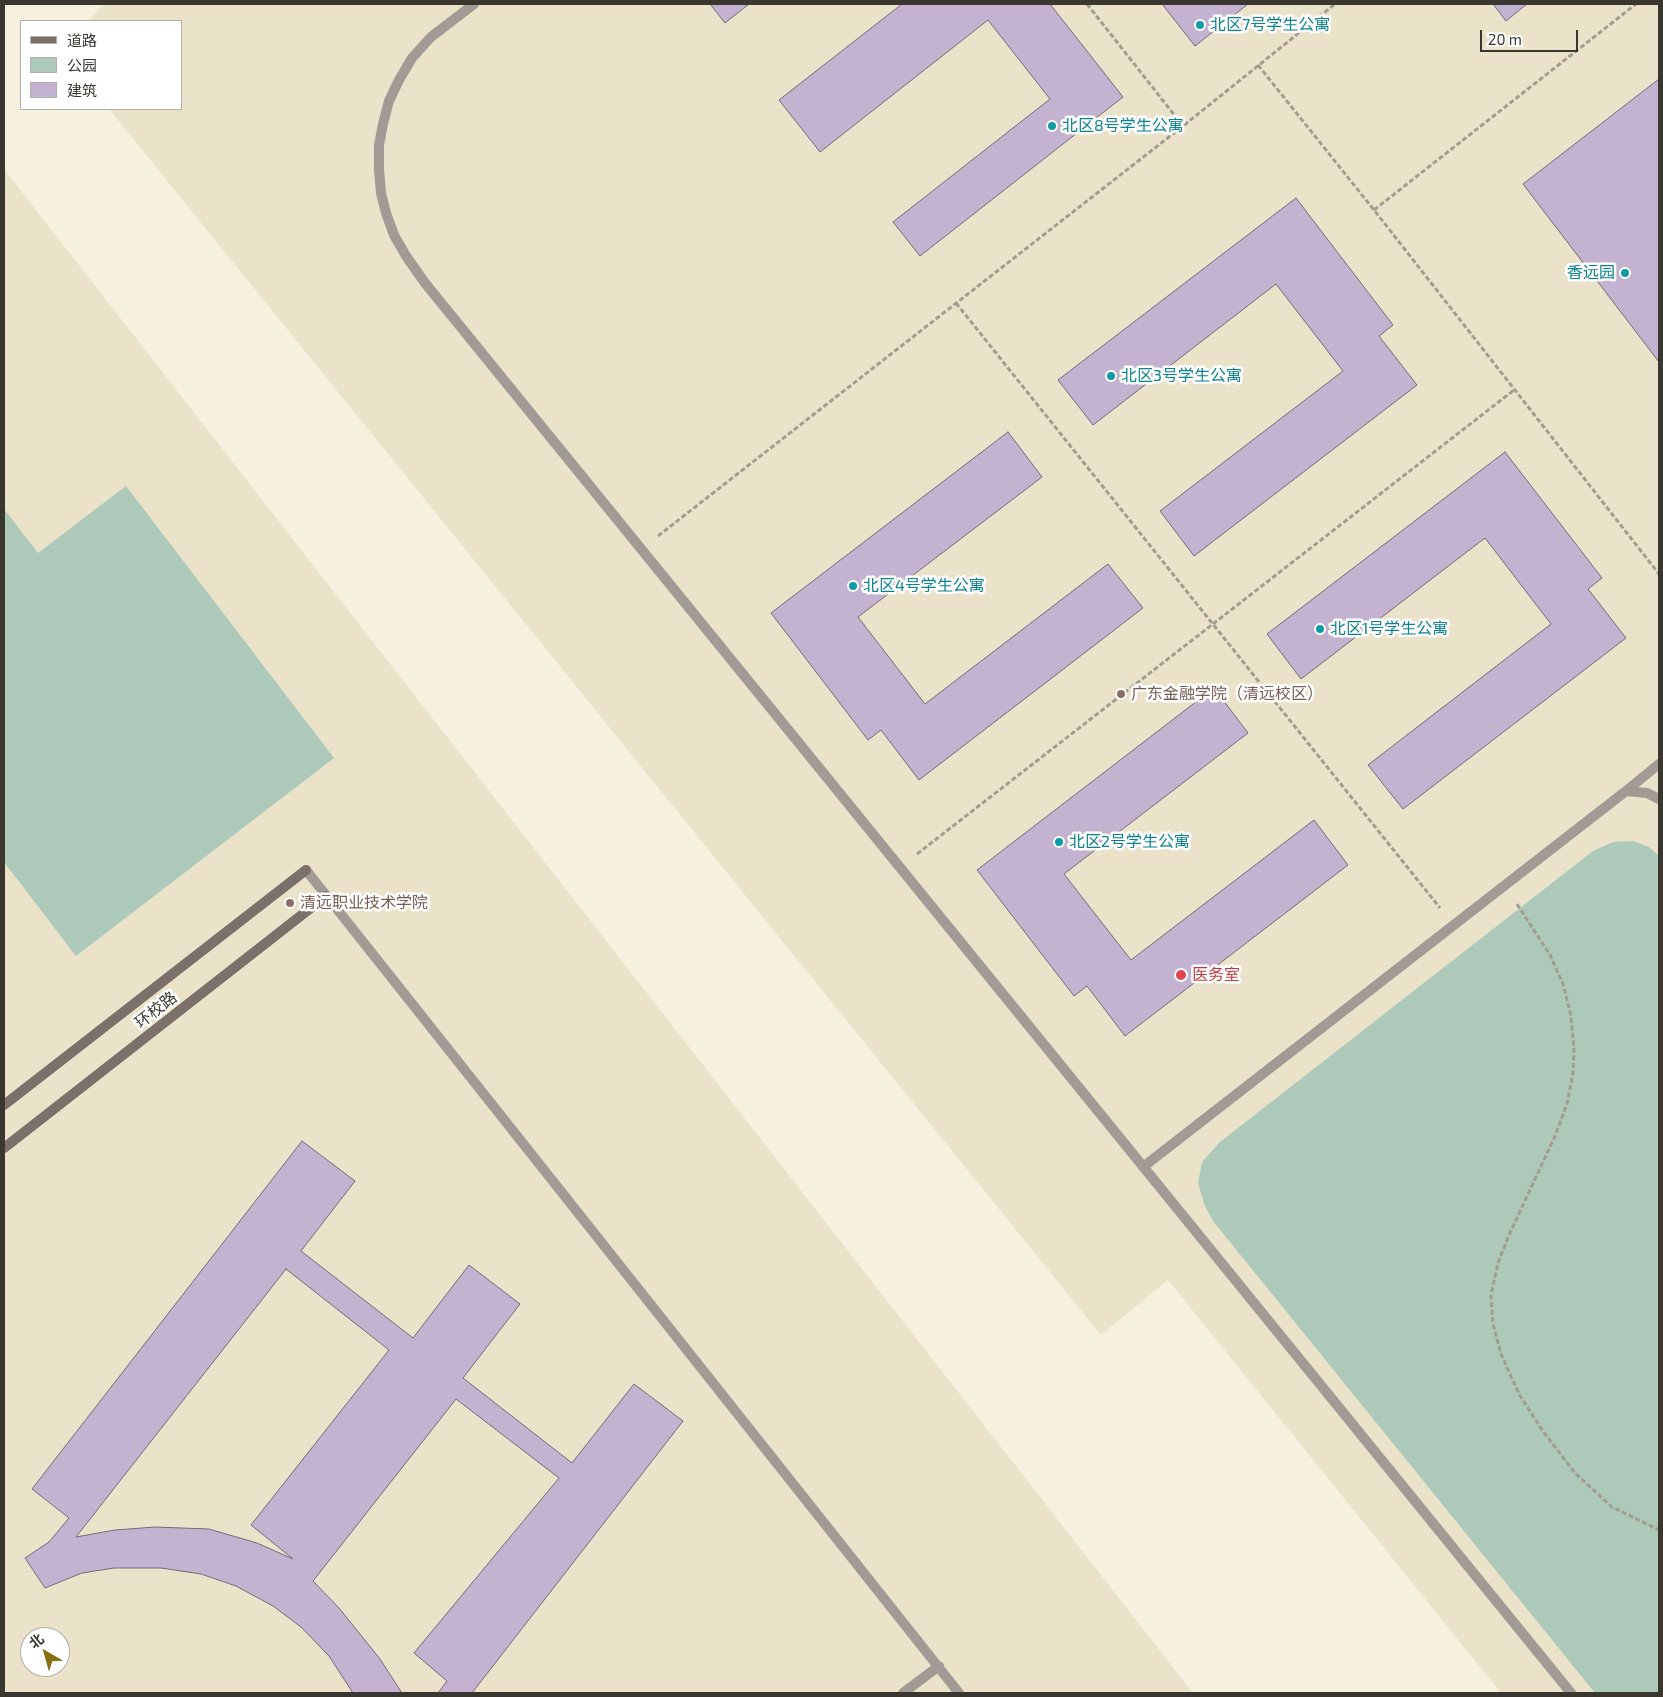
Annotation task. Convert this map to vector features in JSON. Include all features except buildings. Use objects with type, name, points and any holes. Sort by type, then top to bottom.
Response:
[{"type":"street","points":[[474,4],[431,37],[412,58],[398,80],[389,101],[379,145],[379,177],[386,213],[394,235],[406,256],[425,282],[1571,1693]]},
{"type":"street","points":[[1143,1167],[1659,764]]},
{"type":"street","points":[[1626,791],[1647,793],[1659,799]]},
{"type":"street","name":"环校路","points":[[4,1105],[306,870],[326,896],[4,1148]]},
{"type":"street","points":[[326,896],[959,1693]]},
{"type":"street","points":[[904,1693],[939,1666]]},
{"type":"path","points":[[1087,4],[1183,126]]},
{"type":"path","points":[[641,548],[1183,126],[1335,4]]},
{"type":"path","points":[[1374,210],[1636,4]]},
{"type":"path","points":[[1258,65],[1659,574]]},
{"type":"path","points":[[956,303],[1453,924]]},
{"type":"path","points":[[900,867],[1514,390]]},
{"type":"path","points":[[1504,885],[1540,938],[1563,984],[1571,1016],[1574,1048],[1573,1073],[1567,1104],[1555,1136],[1508,1235],[1498,1263],[1491,1295],[1493,1324],[1501,1354],[1519,1394],[1542,1430],[1575,1473],[1612,1507],[1659,1530]]},
{"type":"shaded area","name":"广东金融学院（清远校区）","points":[[103,4],[1659,4],[1659,1693],[1501,1693],[1168,1280],[1101,1335],[110,110],[182,110],[182,20],[90,20]]},
{"type":"shaded area","name":"清远职业技术学院","points":[[4,169],[1193,1693],[4,1693]]},
{"type":"green space","points":[[126,486],[334,758],[76,956],[4,862],[4,509],[38,553]]},
{"type":"green space","points":[[1633,841],[1649,847],[1659,856],[1659,1693],[1595,1693],[1213,1221],[1204,1204],[1198,1183],[1202,1162],[1220,1142],[1593,851],[1613,842]]},
{"type":"place","name":"北区7号学生公寓","points":[[1200,25]]},
{"type":"place","name":"北区8号学生公寓","points":[[1052,126]]},
{"type":"place","name":"香远园","points":[[1625,273]]},
{"type":"place","name":"北区3号学生公寓","points":[[1111,376]]},
{"type":"place","name":"北区4号学生公寓","points":[[853,586]]},
{"type":"place","name":"北区1号学生公寓","points":[[1320,629]]},
{"type":"place","name":"广东金融学院（清远校区）","points":[[1121,694]]},
{"type":"place","name":"北区2号学生公寓","points":[[1059,842]]},
{"type":"place","name":"清远职业技术学院","points":[[290,903]]},
{"type":"place","name":"医务室","points":[[1181,975]]}]
